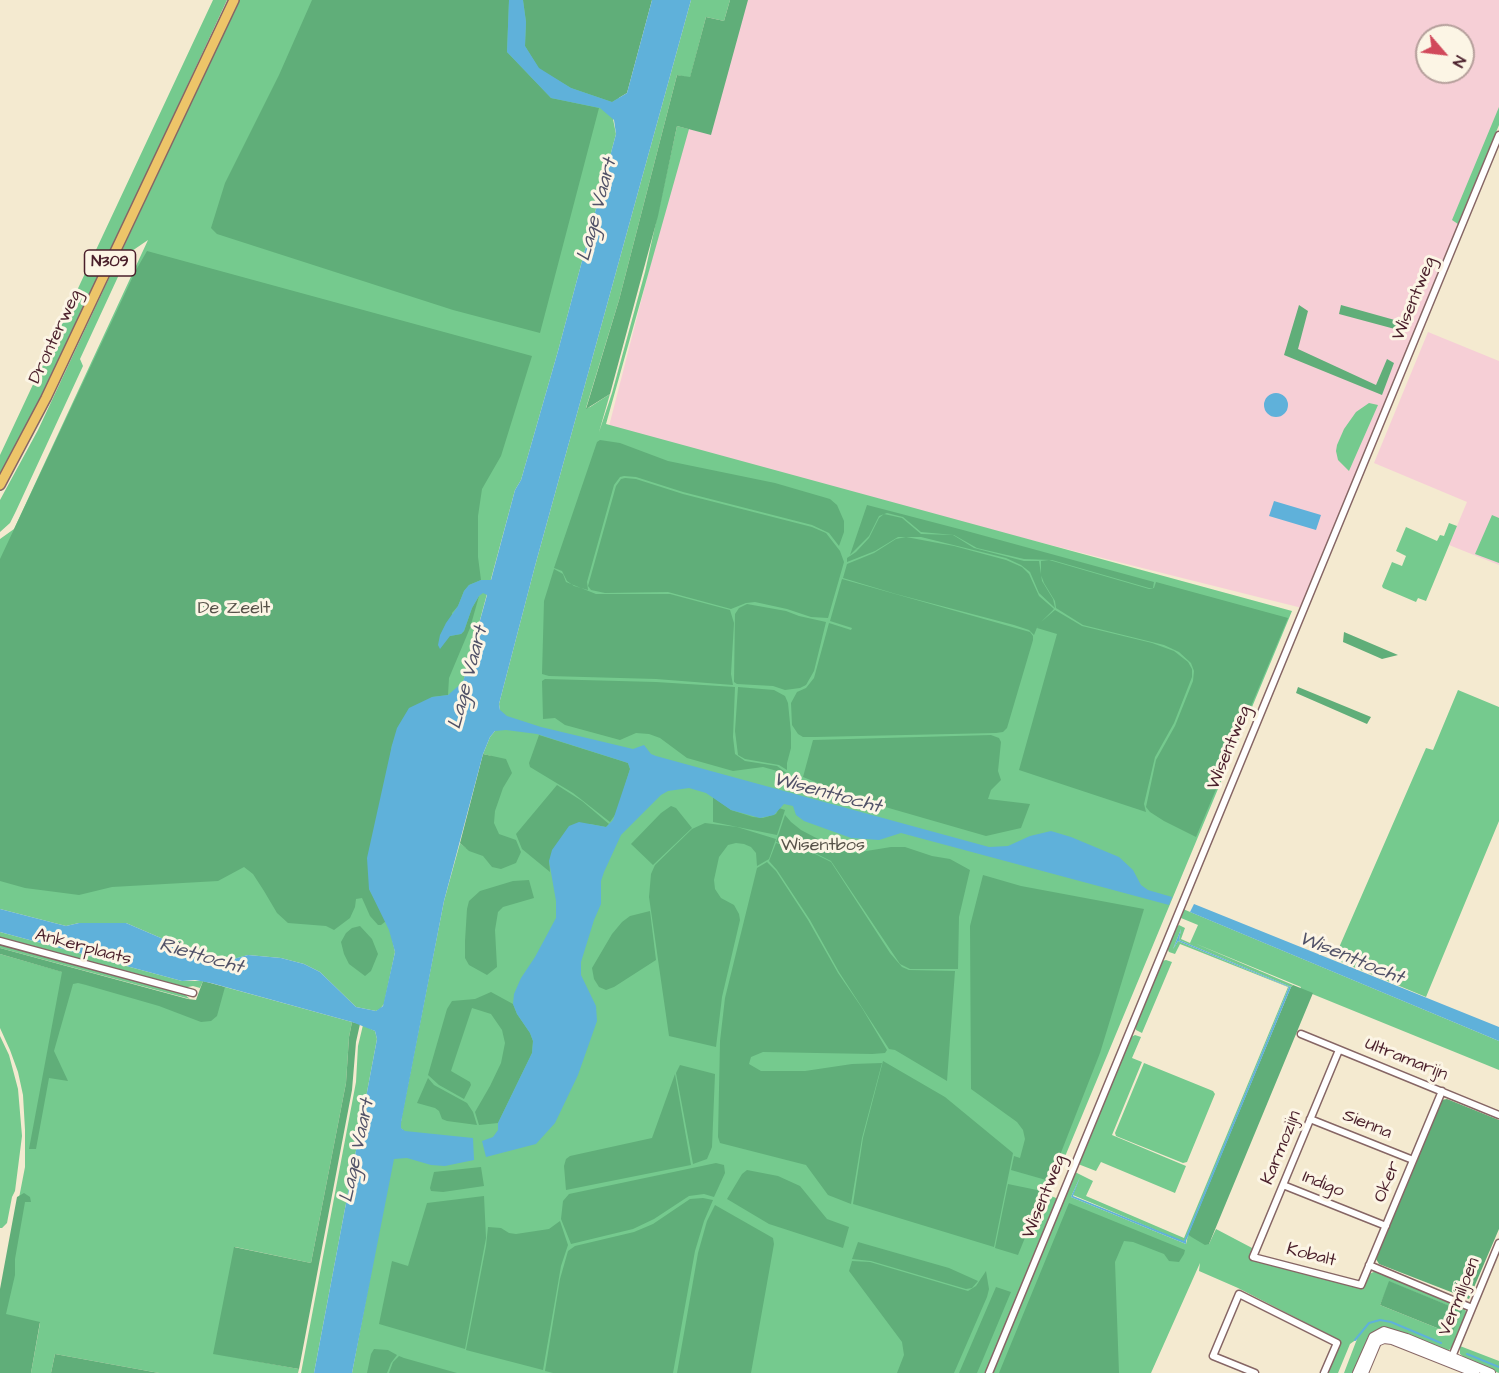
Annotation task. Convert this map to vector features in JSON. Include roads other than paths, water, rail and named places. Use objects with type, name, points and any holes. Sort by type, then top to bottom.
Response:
[{"type":"main road","name":"Dronterweg","points":[[0,485],[46,398],[233,0]]},
{"type":"street","name":"Wisentweg","points":[[989,1373],[1499,135]]},
{"type":"street","name":"Ankerplaats","points":[[0,941],[193,993]]},
{"type":"street","name":"Ultramarijn","points":[[1301,1034],[1499,1114]]},
{"type":"street","name":"Karmozijn","points":[[1253,1257],[1339,1050]]},
{"type":"street","name":"Oker","points":[[1361,1285],[1442,1091]]},
{"type":"street","name":"Sienna","points":[[1311,1119],[1413,1160]]},
{"type":"street","name":"Indigo","points":[[1283,1185],[1386,1226]]},
{"type":"street","name":"Vermiljoen","points":[[1451,1360],[1499,1242]]},
{"type":"street","name":"Kobalt","points":[[1253,1257],[1361,1285]]},
{"type":"street","points":[[1491,1261],[1499,1264]]},
{"type":"street","points":[[1370,1265],[1472,1308]]},
{"type":"street","points":[[1255,1373],[1213,1356],[1239,1294],[1337,1343],[1324,1373]]},
{"type":"street","points":[[1357,1373],[1368,1345],[1380,1332],[1393,1333],[1475,1373]]},
{"type":"street","points":[[1364,1373],[1377,1342],[1384,1339],[1491,1373]]},
{"type":"water","points":[[509,0],[523,0],[526,22],[525,46],[539,68],[571,88],[612,102],[627,93],[652,0],[691,0],[535,566],[499,704],[500,710],[507,716],[541,727],[633,749],[644,745],[651,754],[656,756],[989,847],[1008,846],[1030,836],[1051,831],[1119,857],[1133,870],[1141,885],[1148,890],[1172,897],[1169,905],[901,833],[879,840],[851,838],[804,821],[796,815],[793,806],[784,804],[774,815],[760,818],[731,810],[706,793],[689,788],[668,791],[661,795],[621,835],[604,872],[601,881],[601,904],[581,962],[581,975],[596,1006],[597,1021],[578,1075],[555,1123],[536,1144],[486,1157],[482,1141],[493,1137],[498,1130],[498,1123],[532,1053],[533,1041],[530,1033],[513,1004],[514,994],[521,978],[556,918],[556,901],[549,861],[552,850],[569,826],[579,822],[606,827],[613,820],[630,769],[628,763],[537,734],[495,731],[483,754],[444,901],[401,1123],[401,1128],[405,1131],[473,1138],[474,1160],[445,1166],[431,1165],[407,1158],[394,1159],[352,1373],[314,1373],[377,1039],[375,1031],[352,1022],[211,983],[195,980],[182,981],[0,932],[0,909],[66,926],[79,923],[126,923],[219,963],[248,955],[281,958],[304,964],[320,972],[356,1007],[376,1011],[383,1006],[395,952],[389,930],[369,889],[367,858],[392,745],[397,728],[409,708],[432,697],[448,695],[463,682],[487,595],[483,593],[479,596],[464,631],[461,634],[450,636],[440,649],[438,645],[440,635],[469,585],[481,580],[491,580],[515,490],[521,480],[558,351],[616,134],[614,120],[600,108],[551,98],[507,52]]},
{"type":"water","points":[[1276,393],[1281,394],[1287,400],[1287,410],[1281,416],[1276,417],[1271,416],[1265,410],[1264,405],[1265,400],[1271,394]]},
{"type":"water","points":[[1274,501],[1321,515],[1316,530],[1269,516]]},
{"type":"water","points":[[1194,904],[1499,1027],[1499,1041],[1190,912]]},
{"type":"water","points":[[1181,929],[1179,940],[1291,987],[1186,1244],[1071,1197],[1080,1177],[1073,1196],[1184,1241],[1289,987],[1178,941],[1173,949]]},
{"type":"waterway","points":[[1355,1340],[1369,1323],[1380,1320],[1391,1322],[1441,1343]]},
{"type":"waterway","points":[[1467,1354],[1499,1367]]},
{"type":"water label","name":"Lage Vaart","points":[[598,210]]},
{"type":"water label","name":"Lage Vaart","points":[[469,678]]},
{"type":"water label","name":"Wisenttocht","points":[[827,794]]},
{"type":"water label","name":"Riettocht","points":[[201,957]]},
{"type":"water label","name":"Wisenttocht","points":[[1351,959]]},
{"type":"water label","name":"Lage Vaart","points":[[358,1151]]},
{"type":"park label","name":"De Zeelt","points":[[234,609]]},
{"type":"park label","name":"Wisentbos","points":[[823,846]]}]
